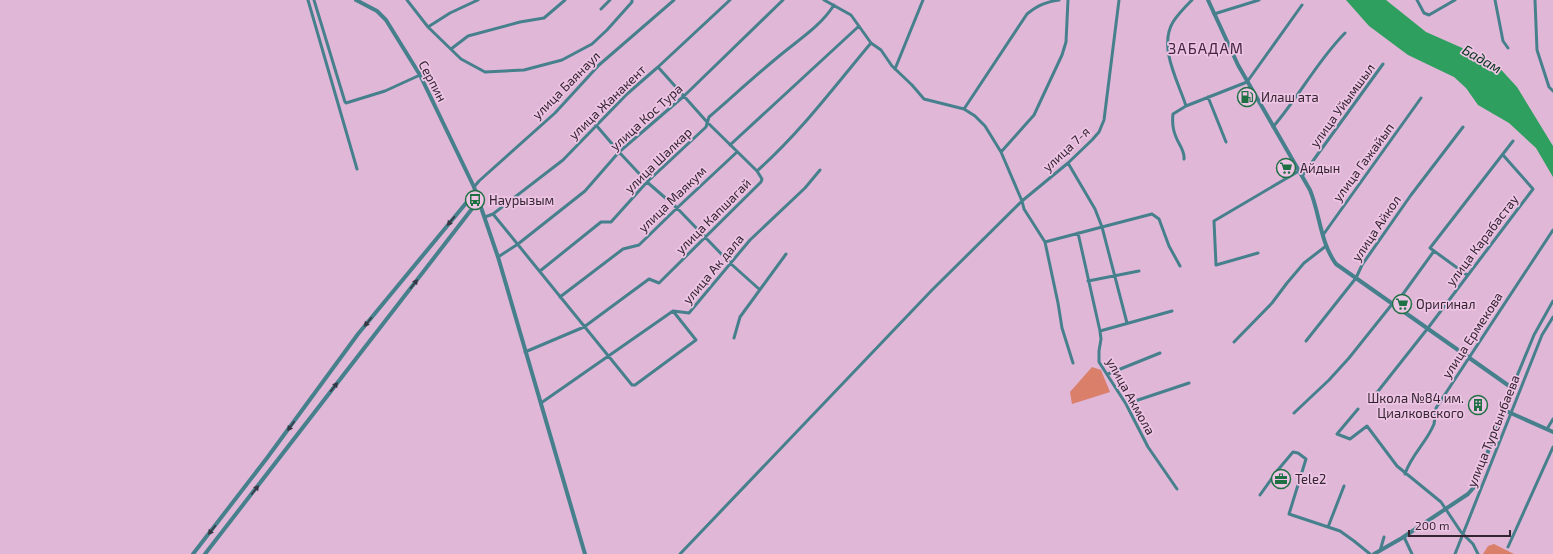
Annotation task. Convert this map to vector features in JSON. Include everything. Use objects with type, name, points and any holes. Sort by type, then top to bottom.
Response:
[{"type":"street","points":[[308,0],[357,169]]},
{"type":"street","points":[[314,0],[346,103],[385,91],[420,75]]},
{"type":"street","name":"Серпин","points":[[356,0],[377,12],[386,20],[420,75],[475,189],[498,258],[585,554]]},
{"type":"street","points":[[407,0],[428,27],[461,59],[484,72],[524,70],[562,60],[592,44],[607,30],[632,2],[632,0]]},
{"type":"street","points":[[428,27],[450,13],[478,0]]},
{"type":"street","points":[[451,49],[468,36],[520,22],[544,18],[565,0]]},
{"type":"street","points":[[601,9],[610,0]]},
{"type":"street","name":"улица Баянаул","points":[[475,189],[479,181],[555,113],[599,65],[674,0]]},
{"type":"street","name":"улица Жанакент","points":[[485,217],[493,214],[563,160],[626,94],[658,68],[730,0]]},
{"type":"street","name":"улица Кос Тура","points":[[498,258],[585,191],[619,152],[684,96],[783,0]]},
{"type":"street","points":[[824,0],[851,15],[871,43],[881,50],[895,69],[924,99],[964,109],[975,116],[985,126],[1001,152],[1024,209],[1045,242],[1062,328],[1072,363]]},
{"type":"street","points":[[895,69],[923,0]]},
{"type":"street","points":[[964,109],[1028,14],[1037,6],[1047,1],[1059,0]]},
{"type":"street","points":[[1001,152],[1034,115],[1062,54],[1066,42],[1068,0]]},
{"type":"street","name":"улица 7-я","points":[[680,554],[932,290],[1022,201],[1068,163],[1099,132],[1104,120],[1119,0]]},
{"type":"street","points":[[1186,106],[1169,59],[1169,32],[1173,22],[1192,0]]},
{"type":"street","points":[[1208,0],[1247,82],[1310,190],[1316,206],[1322,236],[1330,256],[1336,264],[1512,388]]},
{"type":"street","points":[[1214,14],[1259,0]]},
{"type":"street","points":[[1417,0],[1424,13],[1429,15],[1455,0]]},
{"type":"street","points":[[1495,0],[1503,41],[1508,48]]},
{"type":"street","points":[[1536,0],[1537,50],[1545,70],[1549,87],[1553,91]]},
{"type":"street","name":"улица Шалкар","points":[[540,271],[602,222],[611,222],[647,182],[706,127],[709,117],[778,57],[810,32],[827,16],[834,5]]},
{"type":"street","points":[[1184,159],[1184,152],[1174,130],[1172,114],[1186,106],[1247,82],[1302,5]]},
{"type":"street","points":[[730,145],[859,26]]},
{"type":"street","points":[[1273,127],[1333,46],[1345,33]]},
{"type":"street","name":"улица Капшагай","points":[[525,352],[584,327],[649,279],[659,283],[761,182],[762,179],[757,171],[777,154],[794,135],[871,43]]},
{"type":"street","name":"улица Уйымшыл","points":[[1302,176],[1383,64]]},
{"type":"street","points":[[658,68],[707,122],[757,171]]},
{"type":"street","points":[[1208,97],[1226,142]]},
{"type":"street","name":"улица Гажайып","points":[[1322,236],[1421,98]]},
{"type":"street","points":[[596,125],[647,182],[677,208],[730,263],[759,289]]},
{"type":"street","name":"улица Айкол","points":[[1306,341],[1356,278],[1362,265],[1411,195],[1463,127]]},
{"type":"street","points":[[1467,275],[1430,248],[1513,141]]},
{"type":"street","name":"улица Маякум","points":[[560,297],[623,249],[639,245],[737,152]]},
{"type":"street","name":"улица Карабастау","points":[[1375,396],[1533,189],[1503,155]]},
{"type":"street","points":[[1068,163],[1096,209],[1127,323]]},
{"type":"street","name":"улица Ак дала","points":[[541,403],[673,311],[689,313],[750,240],[806,188],[820,170]]},
{"type":"street","points":[[1258,253],[1216,265],[1214,221],[1299,170]]},
{"type":"street","points":[[193,554],[267,458],[358,334],[475,189]]},
{"type":"street","points":[[205,554],[478,201]]},
{"type":"street","points":[[493,214],[631,384],[635,385],[696,340],[673,311]]},
{"type":"street","points":[[1045,242],[1152,214],[1159,219],[1169,246],[1180,266]]},
{"type":"street","name":"улица Ермекова","points":[[1406,474],[1408,464],[1424,442],[1434,423],[1436,408],[1553,230]]},
{"type":"street","name":"улица Акмола","points":[[1078,233],[1100,331],[1101,339],[1099,362],[1126,404],[1148,447],[1177,489]]},
{"type":"street","points":[[1234,342],[1272,303],[1304,264],[1326,246]]},
{"type":"street","points":[[1294,413],[1349,358],[1394,304],[1434,251]]},
{"type":"street","points":[[734,338],[740,316],[786,254]]},
{"type":"street","points":[[1088,281],[1139,271]]},
{"type":"street","name":"улица Турсынбаева","points":[[1374,554],[1404,537],[1446,509],[1468,494],[1475,486],[1512,388],[1534,335],[1553,301]]},
{"type":"street","points":[[1100,331],[1172,311]]},
{"type":"street","name":"улица Турсынбаева","points":[[1455,554],[1542,335],[1553,317]]},
{"type":"street","points":[[1108,374],[1160,353]]},
{"type":"street","points":[[1126,404],[1189,383]]},
{"type":"street","points":[[1358,409],[1337,434],[1350,439],[1367,426],[1397,466],[1441,502],[1456,526],[1474,544],[1478,554]]},
{"type":"street","points":[[1504,410],[1512,412],[1553,432]]},
{"type":"street","points":[[1547,429],[1553,419]]},
{"type":"street","points":[[1508,547],[1553,447]]},
{"type":"street","points":[[1260,495],[1293,452],[1298,453],[1306,460],[1289,514],[1340,531],[1370,554]]},
{"type":"street","points":[[1328,527],[1344,486]]},
{"type":"street","points":[[1380,551],[1384,537]]},
{"type":"street","points":[[1404,537],[1412,554]]},
{"type":"shaded area","points":[[1092,367],[1101,370],[1110,392],[1072,404],[1070,392]]},
{"type":"shaded area","points":[[1494,544],[1514,554],[1483,554],[1488,546]]},
{"type":"water","name":"Бадам","points":[[1346,0],[1386,0],[1426,32],[1494,62],[1517,87],[1553,146],[1553,177],[1536,148],[1509,123],[1478,105],[1466,88],[1454,77],[1408,55],[1369,26]]},
{"type":"place","name":"Илаш ата","points":[[1247,97]]},
{"type":"place","name":"Айдын","points":[[1286,168]]},
{"type":"place","name":"Наурызым","points":[[475,200]]},
{"type":"place","name":"Оригинал","points":[[1402,304]]},
{"type":"place","name":"Школа №84 им. Циалковского","points":[[1478,405]]},
{"type":"place","name":"Tele2","points":[[1281,479]]},
{"type":"district","name":"ЗАБАДАМ","points":[[1206,49]]}]
